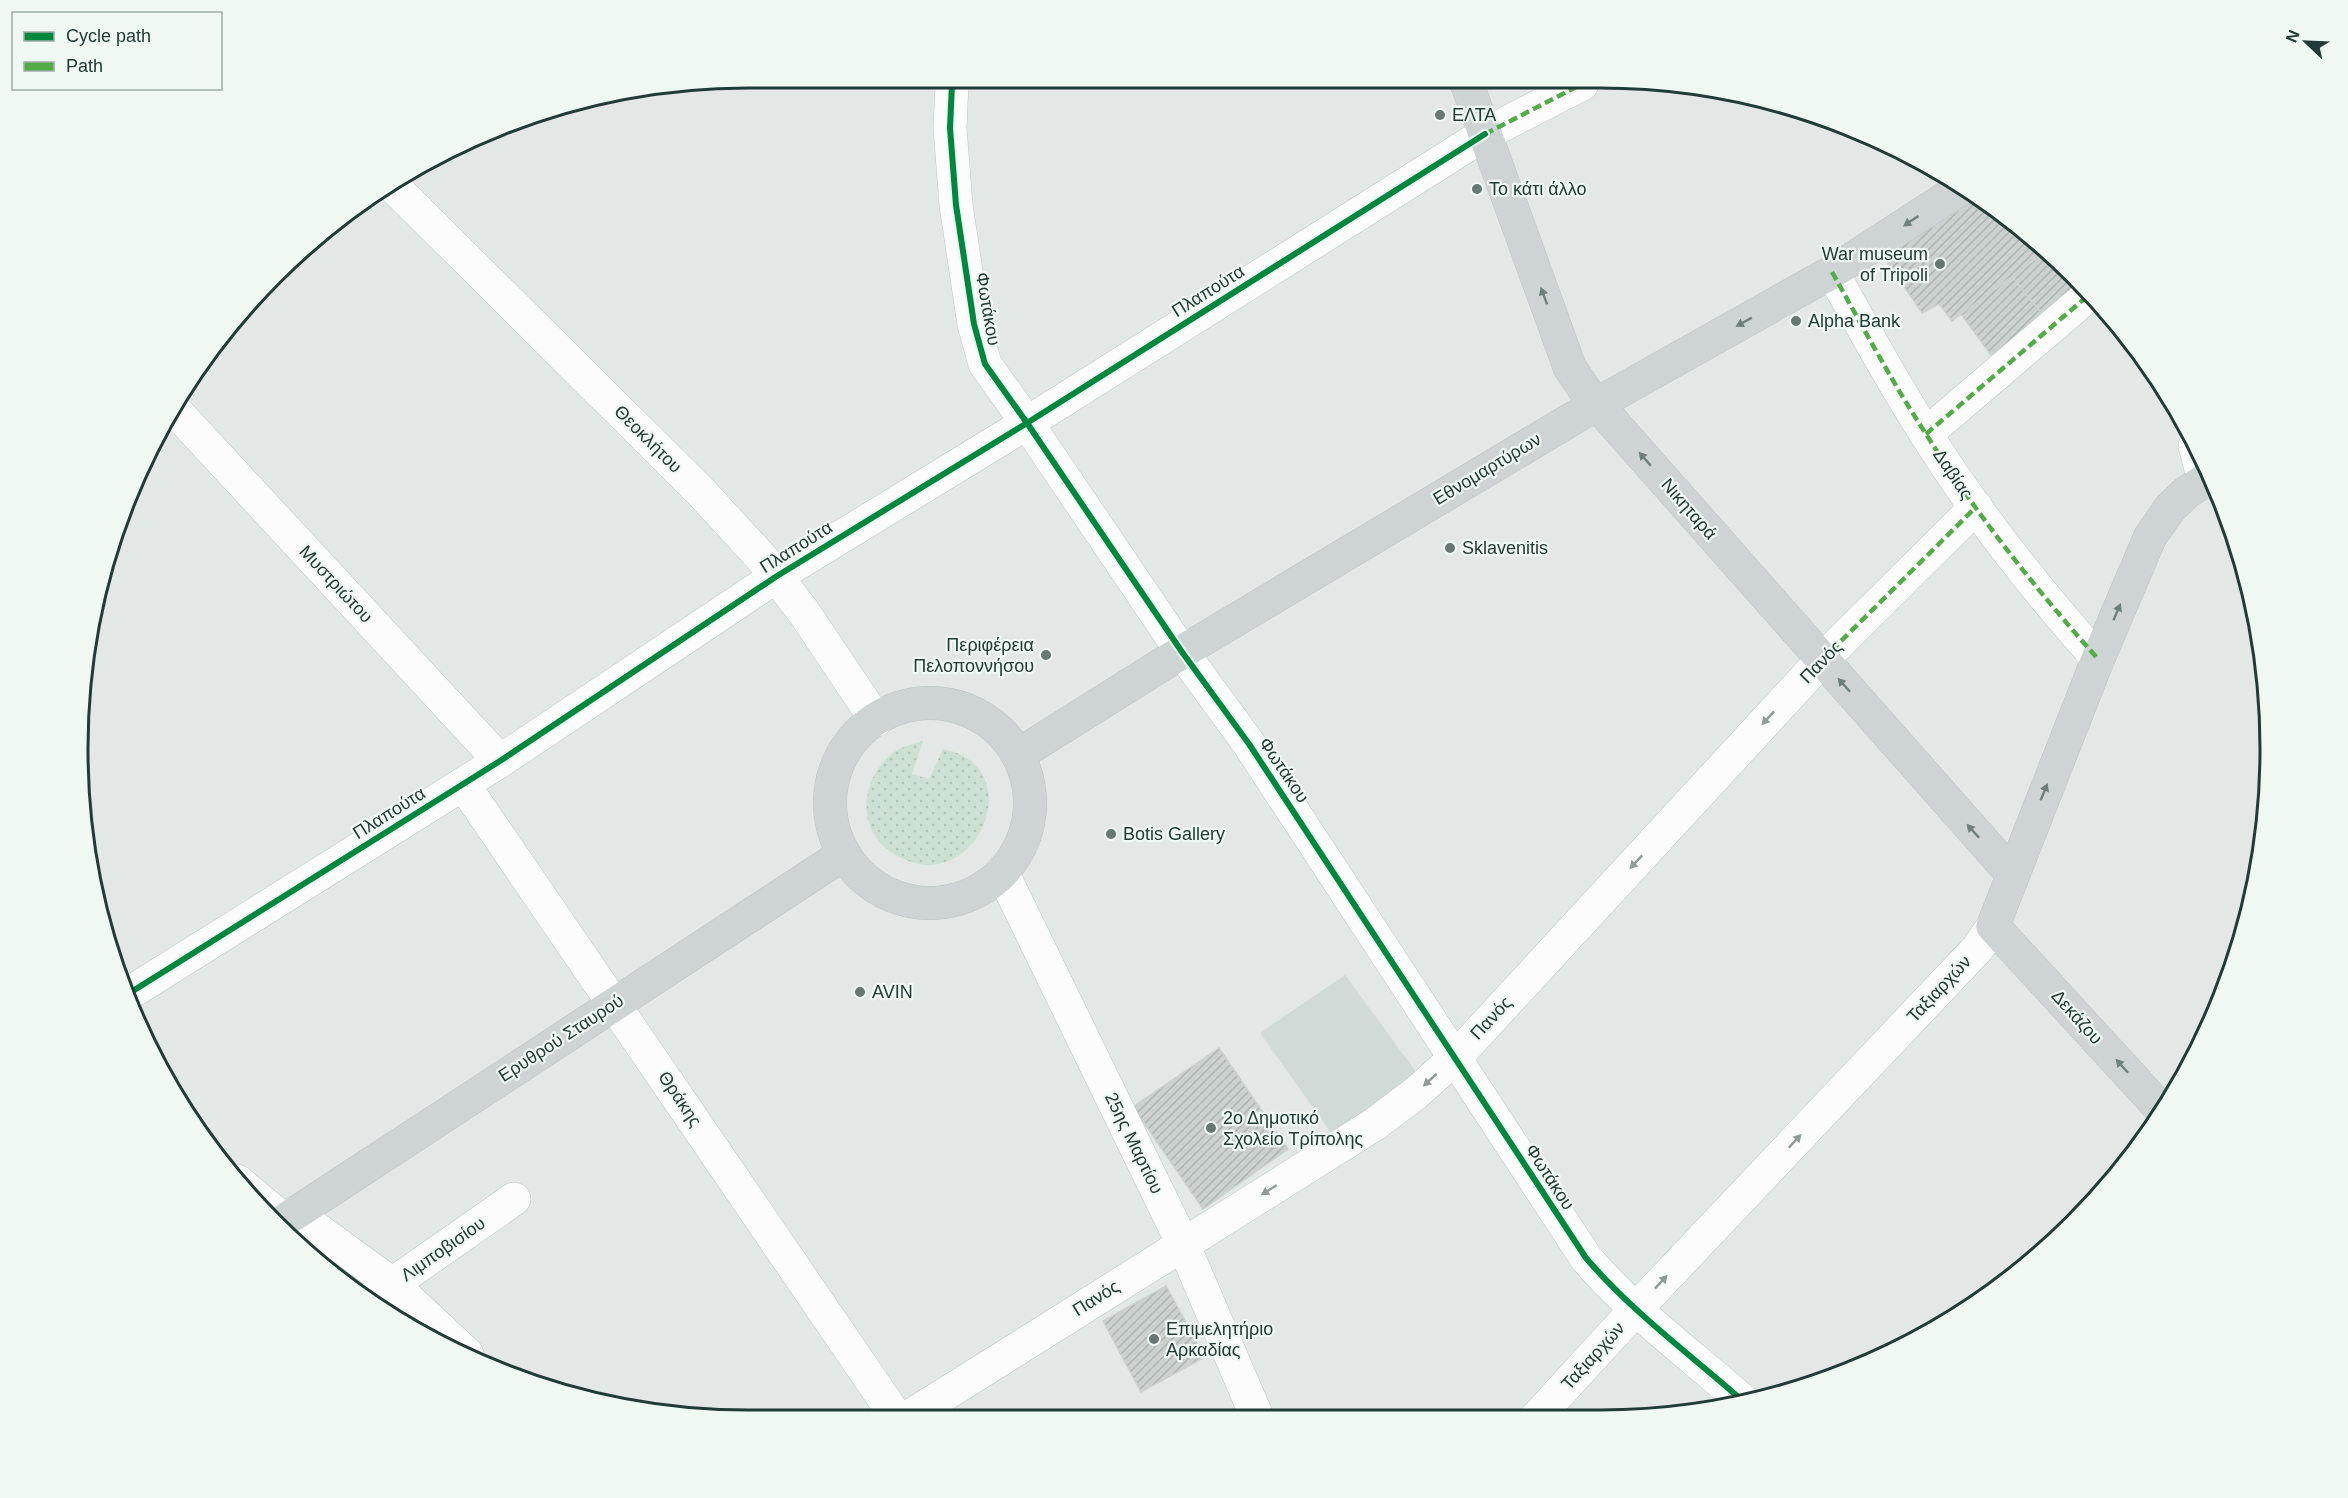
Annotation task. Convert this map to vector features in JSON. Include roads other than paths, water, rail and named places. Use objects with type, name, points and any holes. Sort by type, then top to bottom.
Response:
[{"type":"main road","name":"Νικηταρά","points":[[1468,88],[1570,368],[1597,404],[2012,874]]},
{"type":"main road","name":"Εθνομαρτύρων","points":[[1018,755],[1182,652],[1597,404],[1832,272],[1954,193]]},
{"type":"main road","name":"Ταξιαρχών","points":[[1993,926],[2098,659],[2150,537],[2170,508],[2187,492],[2203,482]]},
{"type":"main road","points":[[936,703],[949,705],[969,711],[988,721],[1018,755],[1030,798],[1028,824],[1019,848],[1002,873],[985,886],[961,898],[921,903],[895,897],[871,884],[844,854],[838,842],[830,803],[834,777],[852,741],[876,720],[908,706],[936,703]]},
{"type":"main road","name":"Ερυθρού Σταυρού","points":[[286,1219],[844,854]]},
{"type":"main road","name":"Δεκάζου","points":[[1993,926],[2156,1103]]},
{"type":"street","name":"Φωτάκου","points":[[952,88],[950,128],[956,205],[979,350],[985,364],[1182,652],[1255,754],[1586,1258],[1605,1280],[1636,1309],[1736,1395]]},
{"type":"street","name":"Πλαπούτα","points":[[135,990],[500,761],[777,576],[1027,423],[1485,134],[1574,88]]},
{"type":"street","name":"Θεοκλήτου","points":[[397,190],[701,492],[777,576],[804,611],[876,720]]},
{"type":"street","name":"Δαβίας","points":[[1832,272],[1926,434],[1976,507],[2044,597],[2098,659]]},
{"type":"street","points":[[1926,434],[2083,300]]},
{"type":"street","name":"Μυστριώτου","points":[[179,415],[500,761]]},
{"type":"street","name":"Πανός","points":[[920,1410],[1375,1124],[1416,1093],[1455,1058],[1822,660],[1976,507]]},
{"type":"street","name":"Θράκης","points":[[463,784],[892,1410]]},
{"type":"street","name":"25ης Μαρτίου","points":[[1002,873],[1183,1244],[1254,1410]]},
{"type":"street","name":"Ταξιαρχών","points":[[1543,1410],[1978,948],[1993,926]]},
{"type":"street","name":"Λιμποβισίου","points":[[382,1292],[514,1199]]},
{"type":"street","points":[[286,1219],[427,1325]]},
{"type":"place","name":"ΕΛΤΑ","points":[[1440,115]]},
{"type":"place","name":"Το κάτι άλλο","points":[[1477,189]]},
{"type":"place","name":"War museum of Tripoli","points":[[1940,264]]},
{"type":"place","name":"Alpha Bank","points":[[1796,321]]},
{"type":"place","name":"Sklavenitis","points":[[1450,548]]},
{"type":"place","name":"Περιφέρεια Πελοποννήσου","points":[[1046,655]]},
{"type":"place","name":"Botis Gallery","points":[[1111,834]]},
{"type":"place","name":"AVIN","points":[[860,992]]},
{"type":"place","name":"2ο Δημοτικό Σχολείο Τρίπολης","points":[[1211,1128]]},
{"type":"place","name":"Επιμελητήριο Αρκαδίας","points":[[1154,1339]]}]
